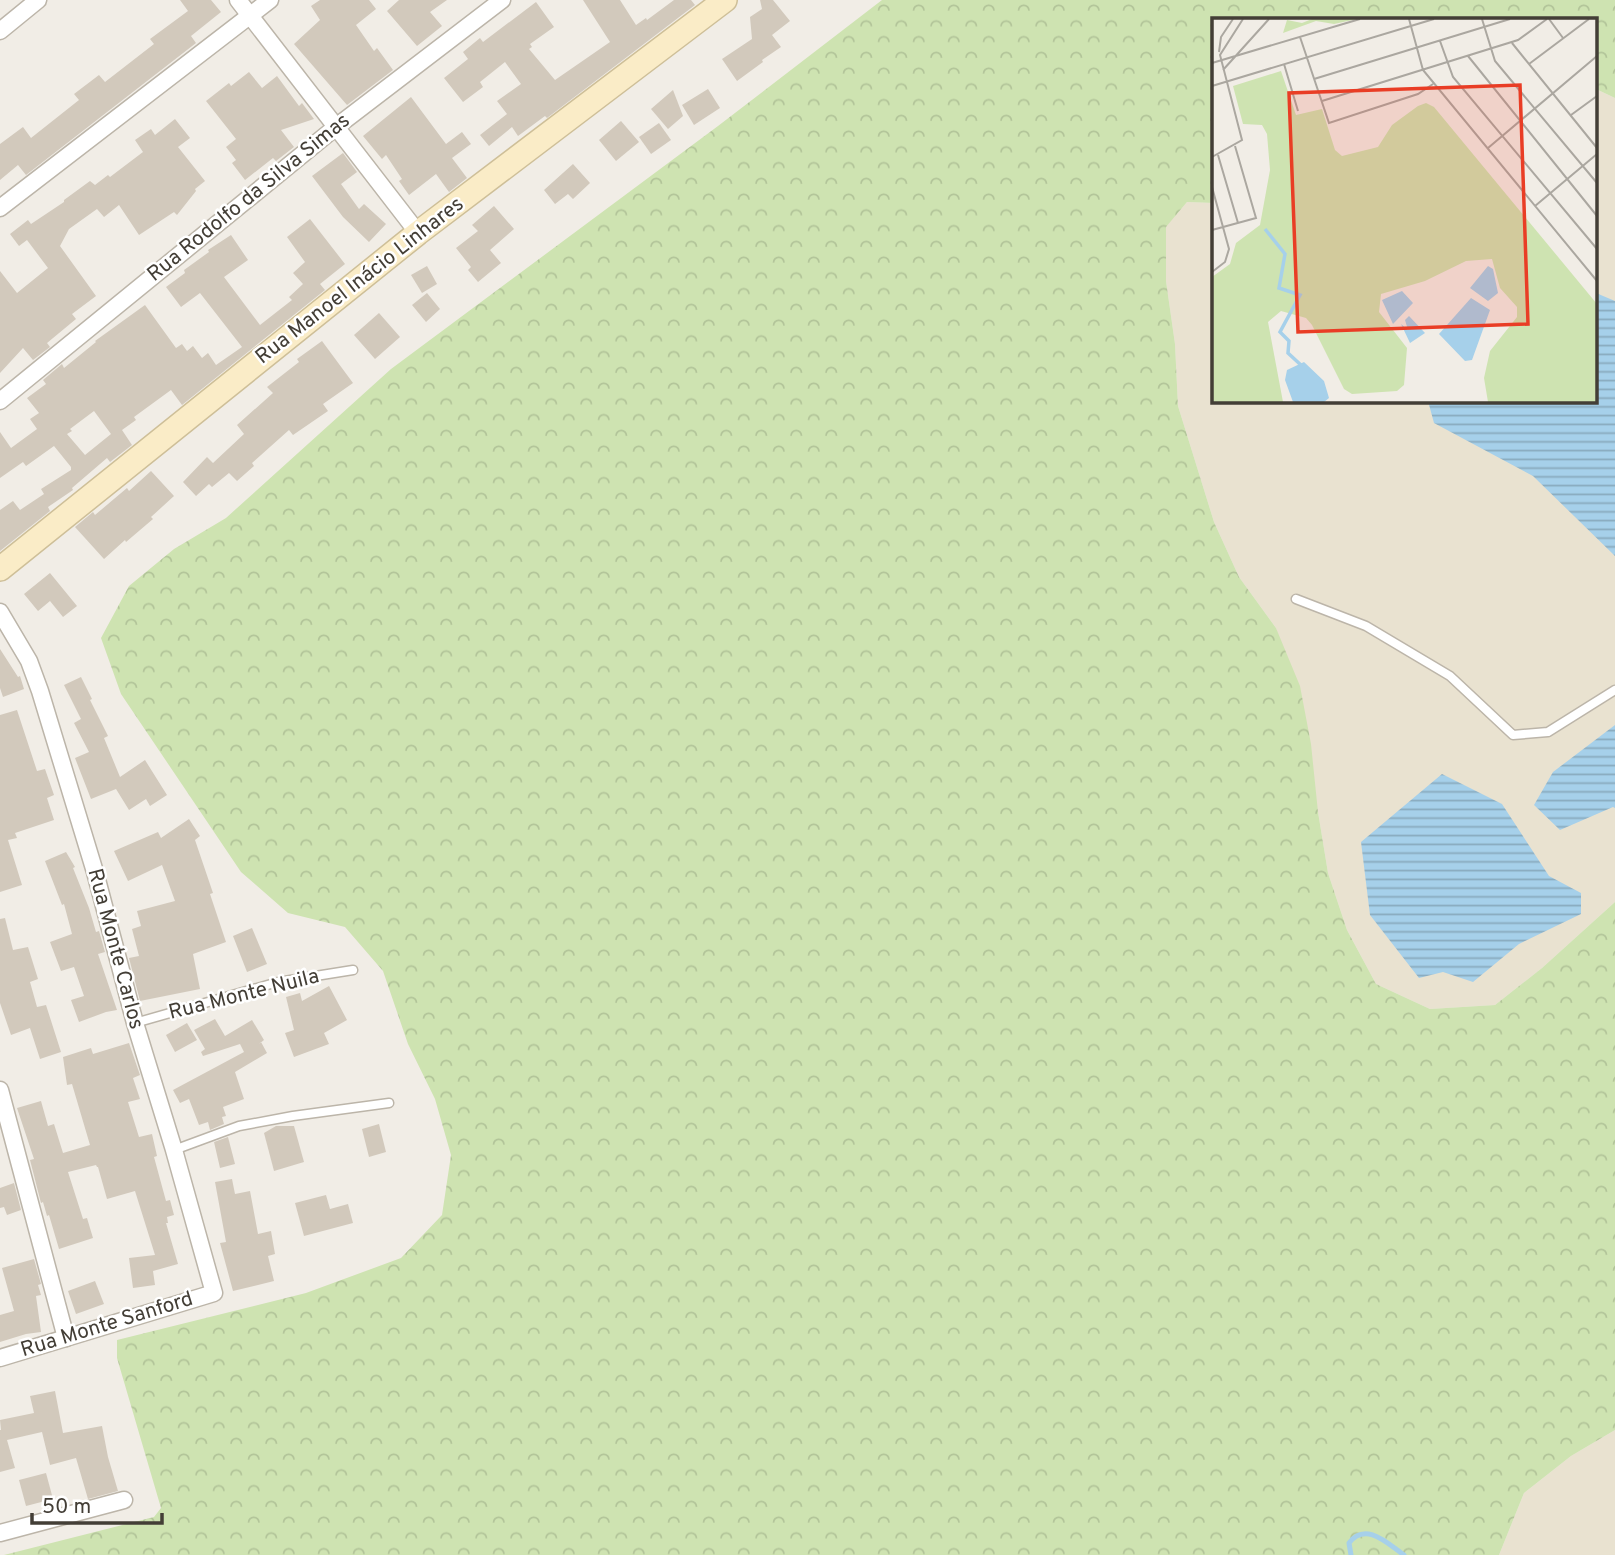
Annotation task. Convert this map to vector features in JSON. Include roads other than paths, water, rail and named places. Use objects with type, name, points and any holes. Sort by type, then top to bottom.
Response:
[{"type":"main road","name":"Rua Manoel Inácio Linhares","points":[[0,569],[418,233],[725,0]]},
{"type":"street","points":[[0,31],[38,0]]},
{"type":"street","points":[[238,0],[418,233]]},
{"type":"street","points":[[0,208],[270,0]]},
{"type":"street","name":"Rua Rodolfo da Silva Simas","points":[[0,401],[336,127],[502,0]]},
{"type":"street","name":"Rua Monte Carlos","points":[[0,612],[29,661],[40,691],[95,872],[135,1023],[214,1293]]},
{"type":"street","points":[[0,1090],[66,1338]]},
{"type":"street","name":"Rua Monte Sanford","points":[[0,1358],[214,1293]]},
{"type":"street","points":[[0,1533],[124,1500]]},
{"type":"lane","points":[[1296,599],[1366,626],[1450,676],[1513,735],[1548,732],[1615,690]]},
{"type":"lane","name":"Rua Monte Nuila","points":[[135,1023],[278,982],[353,970]]},
{"type":"lane","points":[[174,1150],[239,1126],[389,1103]]},
{"type":"water","points":[[1598,294],[1615,301],[1615,556],[1533,476],[1434,423],[1428,402],[1598,402]]},
{"type":"water","points":[[1615,725],[1615,808],[1560,830],[1534,805],[1553,772]]},
{"type":"water","points":[[1442,774],[1502,804],[1549,876],[1581,893],[1581,914],[1519,944],[1473,982],[1443,972],[1419,978],[1370,915],[1361,842]]},
{"type":"waterway","points":[[1351,1555],[1349,1543],[1363,1534],[1377,1537],[1404,1555]]}]
